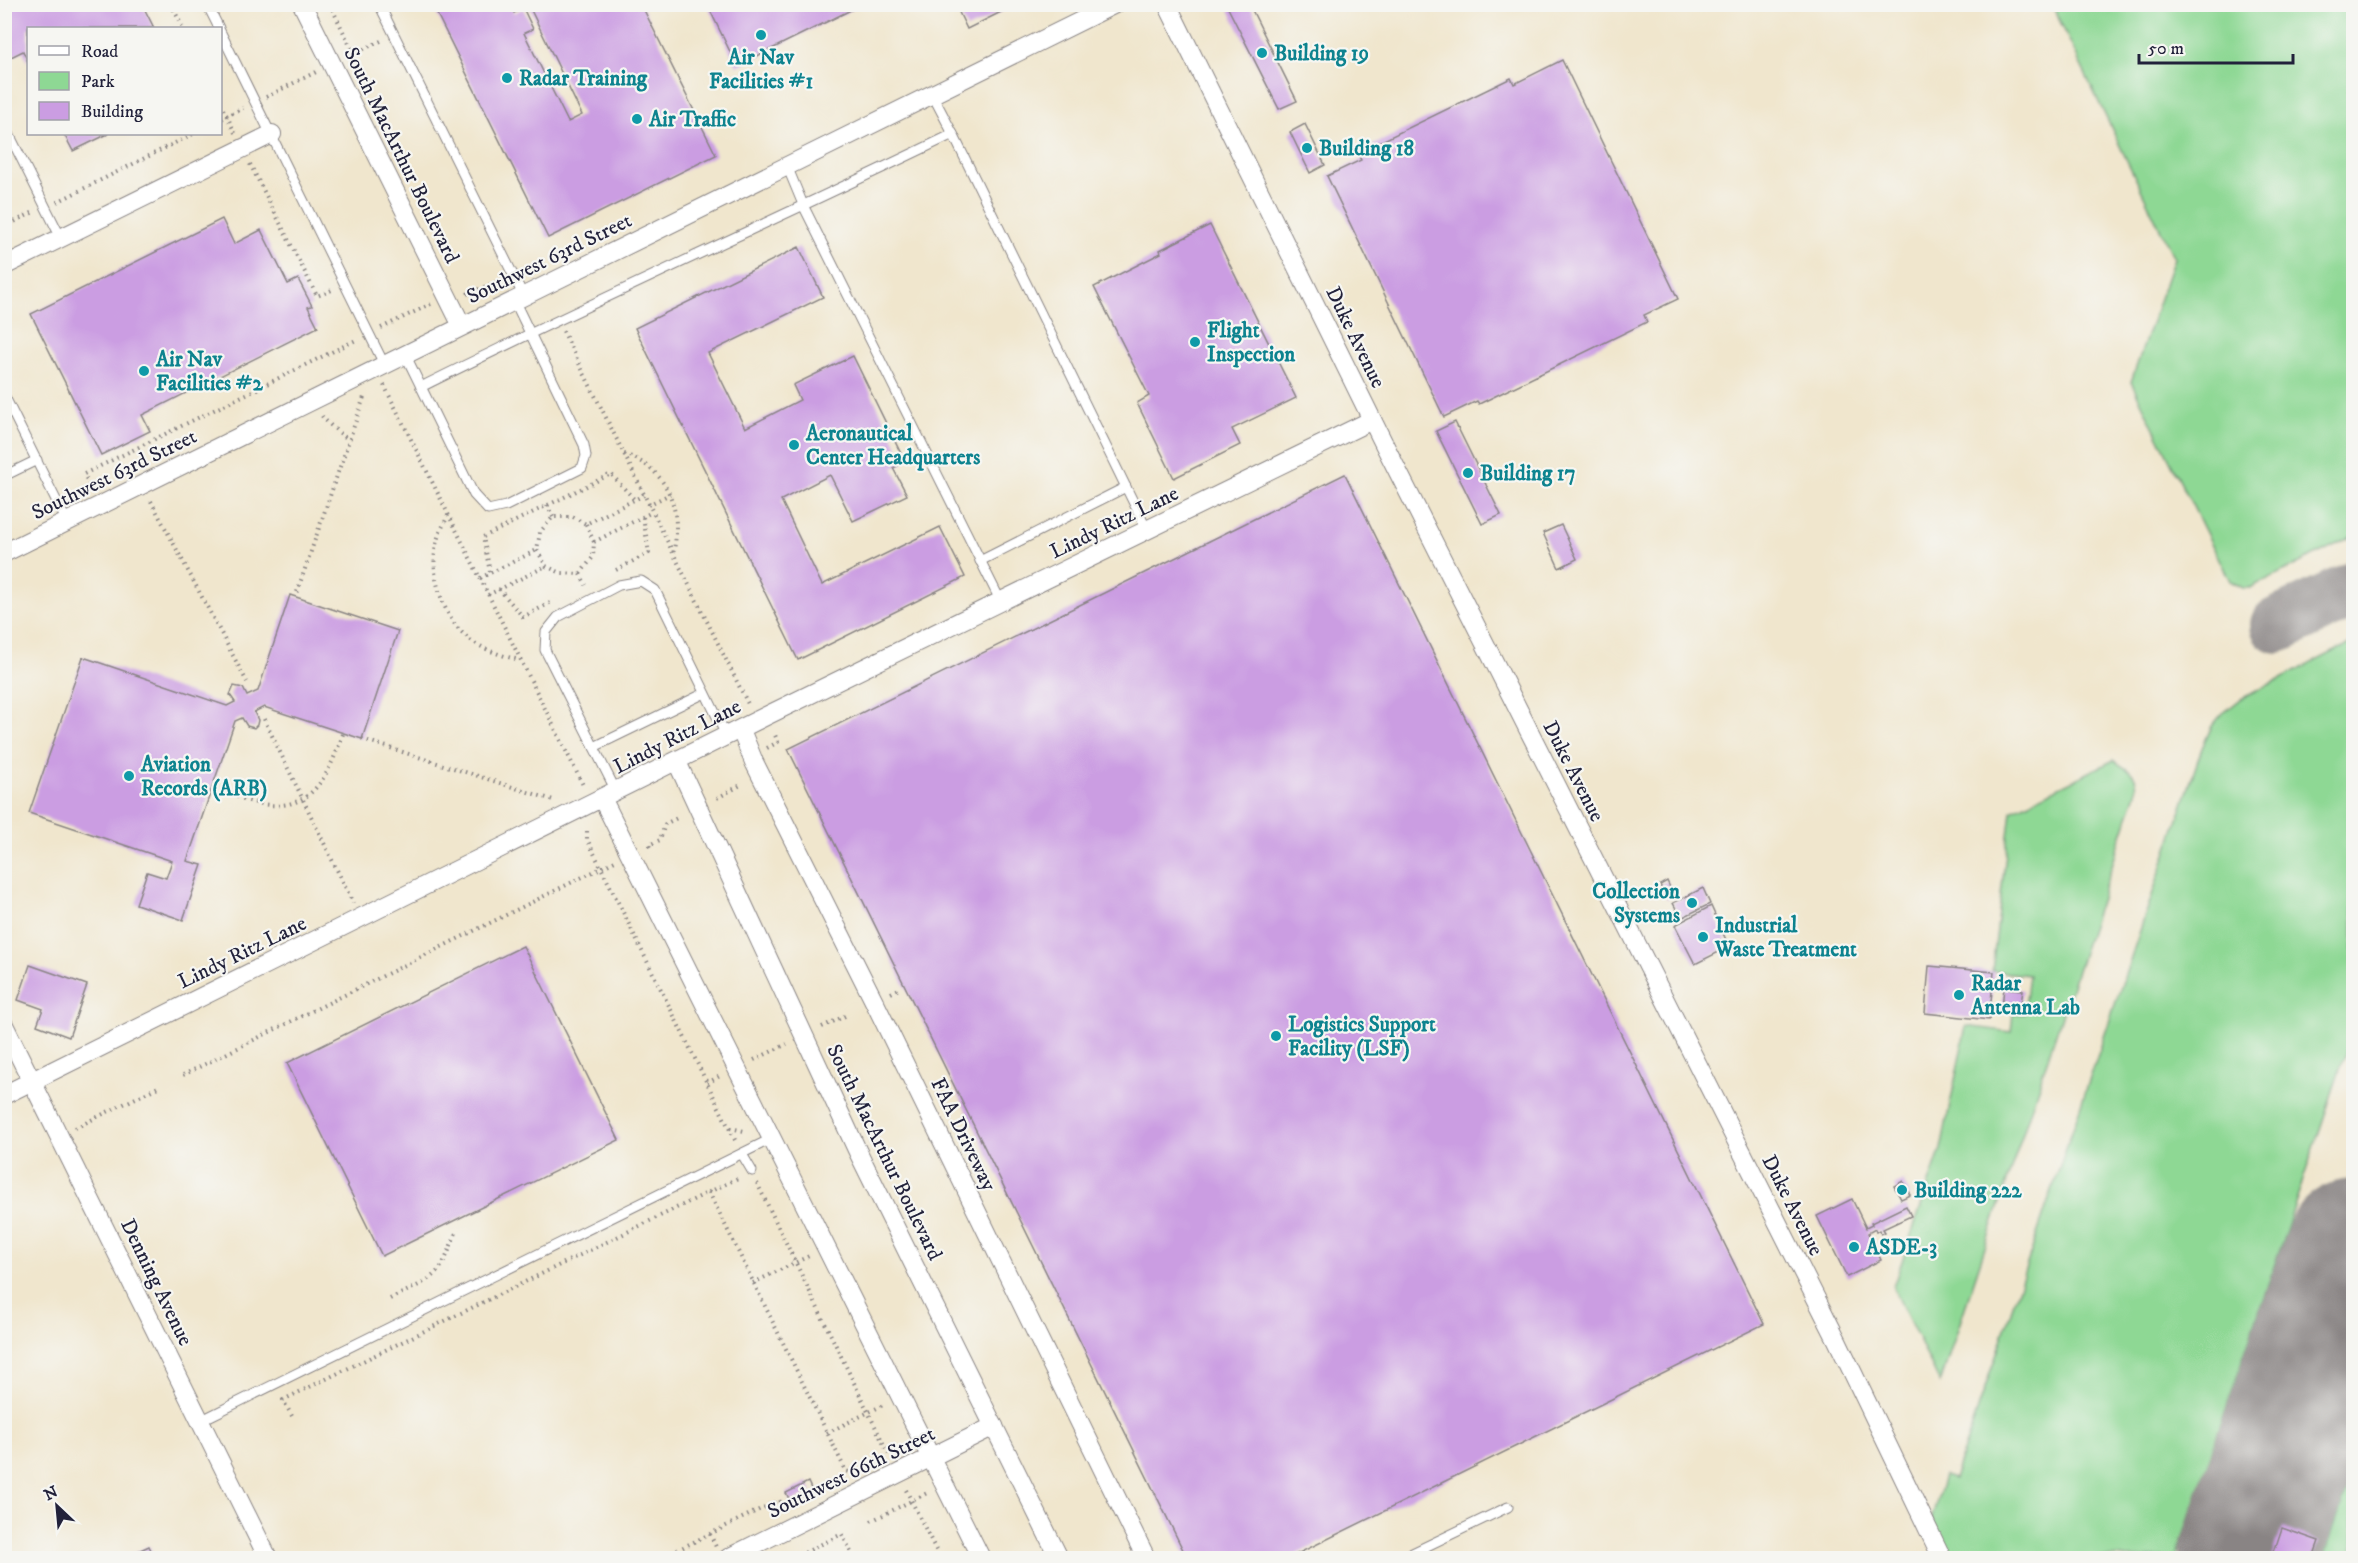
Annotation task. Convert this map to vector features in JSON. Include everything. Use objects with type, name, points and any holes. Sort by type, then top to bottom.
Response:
[{"type":"street","name":"South MacArthur Boulevard","points":[[302,4],[462,326]]},
{"type":"street","name":"Southwest 63rd Street","points":[[4,553],[384,364],[409,362],[462,326],[519,297],[1115,4]]},
{"type":"street","name":"Duke Avenue","points":[[1167,4],[1372,420],[1837,1340],[1942,1558]]},
{"type":"street","points":[[6,262],[61,238],[272,134]]},
{"type":"street","name":"Lindy Ritz Lane","points":[[4,1095],[609,789],[677,762],[1372,420]]},
{"type":"street","name":"FAA Driveway","points":[[734,733],[754,762],[879,1012],[1146,1558]]},
{"type":"street","name":"South MacArthur Boulevard","points":[[677,762],[858,1152],[1059,1558]]},
{"type":"street","points":[[609,789],[771,1139],[981,1558]]},
{"type":"street","name":"Denning Avenue","points":[[4,1025],[268,1558]]},
{"type":"street","name":"Southwest 66th Street","points":[[723,1554],[898,1474],[994,1426]]},
{"type":"lane","points":[[207,4],[218,27]]},
{"type":"lane","points":[[379,4],[519,297],[530,333],[584,445],[586,456],[582,468],[506,506],[488,510],[474,495],[409,362]]},
{"type":"lane","points":[[222,34],[384,364]]},
{"type":"lane","points":[[932,94],[1147,530]]},
{"type":"lane","points":[[4,124],[61,238]]},
{"type":"lane","points":[[421,387],[530,333],[804,207],[953,134]]},
{"type":"lane","points":[[787,166],[804,207],[1001,602]]},
{"type":"lane","points":[[4,395],[7,407],[68,522]]},
{"type":"lane","points":[[4,476],[37,460]]},
{"type":"lane","points":[[980,561],[1126,487]]},
{"type":"lane","points":[[609,789],[594,747],[545,650],[546,632],[558,616],[619,585],[641,581],[655,590],[705,693],[734,733]]},
{"type":"lane","points":[[594,747],[705,693]]},
{"type":"lane","points":[[200,1421],[771,1139]]},
{"type":"lane","points":[[742,1154],[752,1171]]},
{"type":"lane","points":[[1402,1558],[1508,1507]]},
{"type":"path","points":[[171,4],[182,27]]},
{"type":"path","points":[[330,4],[354,54]]},
{"type":"path","points":[[222,108],[317,296],[334,289],[338,299]]},
{"type":"path","points":[[222,119],[227,117]]},
{"type":"path","points":[[4,227],[191,135]]},
{"type":"path","points":[[558,321],[750,709]]},
{"type":"path","points":[[353,329],[358,339]]},
{"type":"path","points":[[409,362],[384,385],[585,790],[609,789]]},
{"type":"path","points":[[297,592],[364,396]]},
{"type":"path","points":[[322,415],[326,422],[335,426],[342,436],[349,439]]},
{"type":"path","points":[[623,454],[639,459],[670,494],[677,514],[677,536],[673,555]]},
{"type":"path","points":[[490,572],[483,537],[611,474],[634,500]]},
{"type":"path","points":[[648,505],[670,494]]},
{"type":"path","points":[[586,524],[644,495]]},
{"type":"path","points":[[151,501],[247,682]]},
{"type":"path","points":[[547,505],[553,518]]},
{"type":"path","points":[[594,543],[652,512]]},
{"type":"path","points":[[448,515],[437,540],[434,558],[436,581],[444,607],[459,631],[475,643],[498,655],[521,660]]},
{"type":"path","points":[[573,517],[586,524],[594,543],[593,557],[580,574],[561,573],[546,566],[537,550],[540,532],[553,518],[573,517]]},
{"type":"path","points":[[607,574],[649,553],[643,517]]},
{"type":"path","points":[[480,578],[537,550]]},
{"type":"path","points":[[488,595],[546,566]]},
{"type":"path","points":[[580,574],[586,585],[596,580]]},
{"type":"path","points":[[499,589],[523,617],[554,601]]},
{"type":"path","points":[[264,719],[353,903]]},
{"type":"path","points":[[226,792],[257,803],[281,804],[303,800],[319,785],[332,765],[342,734]]},
{"type":"path","points":[[766,748],[778,742],[775,735]]},
{"type":"path","points":[[362,739],[559,802]]},
{"type":"path","points":[[717,798],[741,785]]},
{"type":"path","points":[[649,845],[660,840],[665,824],[679,817]]},
{"type":"path","points":[[587,831],[586,840],[735,1140]]},
{"type":"path","points":[[183,1075],[620,859]]},
{"type":"path","points":[[822,1027],[845,1016]]},
{"type":"path","points":[[753,1060],[790,1042]]},
{"type":"path","points":[[707,1083],[726,1073]]},
{"type":"path","points":[[72,1130],[158,1087]]},
{"type":"path","points":[[729,1128],[744,1131]]},
{"type":"path","points":[[292,1416],[283,1400],[752,1171],[940,1558]]},
{"type":"path","points":[[709,1192],[846,1471],[858,1474]]},
{"type":"path","points":[[390,1299],[418,1285],[442,1266],[456,1233]]},
{"type":"path","points":[[753,1283],[814,1254]]},
{"type":"path","points":[[827,1433],[887,1403]]},
{"type":"path","points":[[871,1521],[929,1492]]},
{"type":"path","points":[[661,1558],[779,1500],[784,1510],[793,1505]]},
{"type":"path","points":[[710,1534],[723,1554]]},
{"type":"path","points":[[830,1534],[833,1539]]},
{"type":"path","points":[[794,1558],[842,1534],[852,1554]]},
{"type":"green space","points":[[2052,5],[2353,5],[2353,536],[2250,588],[2243,588],[2230,581],[2131,382],[2174,258]]},
{"type":"green space","points":[[2353,642],[2353,1031],[2176,1558],[1941,1558],[1928,1531],[1944,1476],[1954,1479],[2202,748],[2212,726],[2222,714],[2241,699]]},
{"type":"green space","points":[[2114,760],[2134,776],[2136,793],[1940,1383],[1893,1287],[1941,1149],[1966,1026],[2011,1032],[2013,1013],[2024,1014],[2029,975],[1992,971],[2011,811]]},
{"type":"green space","points":[[2353,1470],[2353,1558],[2324,1558]]},
{"type":"building","points":[[5,4],[142,4],[154,27],[27,27],[27,60],[23,51],[5,60]]},
{"type":"building","name":"Air Traffic","points":[[432,4],[510,4],[514,13],[523,8],[533,29],[524,33],[568,122],[582,115],[528,4],[641,4],[716,155],[548,238]]},
{"type":"building","name":"Air Nav Facilities #1","points":[[707,4],[863,4],[737,66]]},
{"type":"building","points":[[955,4],[1010,4],[1011,7],[967,29]]},
{"type":"building","name":"Building 19","points":[[1226,4],[1249,4],[1297,101],[1279,109]]},
{"type":"building","points":[[1562,60],[1678,299],[1644,315],[1647,322],[1479,404],[1477,401],[1444,417],[1327,176],[1361,160],[1357,153],[1511,78],[1514,84]]},
{"type":"building","name":"Building 18","points":[[1305,124],[1325,165],[1310,173],[1290,132]]},
{"type":"building","points":[[65,135],[106,135],[73,151]]},
{"type":"building","name":"Air Nav Facilities #2","points":[[222,219],[234,244],[261,230],[288,284],[298,279],[312,306],[308,307],[318,327],[142,415],[150,431],[101,455],[31,314]]},
{"type":"building","name":"Flight Inspection","points":[[1210,225],[1296,398],[1232,429],[1240,445],[1174,478],[1137,403],[1149,396],[1094,287]]},
{"type":"building","name":"Aeronautical Center Headquarters","points":[[799,247],[823,297],[708,353],[745,428],[800,400],[793,385],[853,356],[905,462],[893,468],[907,495],[853,521],[830,475],[781,500],[822,585],[940,527],[965,577],[798,660],[635,328]]},
{"type":"building","name":"Building 17","points":[[1455,422],[1501,515],[1482,524],[1436,431]]},
{"type":"building","name":"Logistics Support Facility (LSF)","points":[[1345,474],[1764,1324],[1289,1558],[1187,1558],[788,749]]},
{"type":"building","points":[[1561,525],[1577,559],[1559,568],[1543,533]]},
{"type":"building","name":"Aviation Records (ARB)","points":[[290,595],[398,631],[362,739],[264,707],[254,712],[258,720],[254,728],[247,726],[242,718],[235,721],[187,861],[202,865],[183,920],[136,904],[147,872],[166,878],[172,861],[29,813],[83,657],[227,706],[235,702],[230,695],[234,686],[243,688],[247,696],[258,691]]},
{"type":"building","points":[[1667,881],[1674,896],[1667,899],[1660,885]]},
{"type":"building","name":"Collection Systems","points":[[1703,888],[1710,904],[1681,918],[1673,903]]},
{"type":"building","name":"Industrial Waste Treatment","points":[[1711,906],[1726,940],[1718,944],[1721,951],[1695,964],[1675,925]]},
{"type":"building","points":[[523,946],[619,1140],[382,1256],[287,1063]]},
{"type":"building","points":[[30,965],[87,985],[69,1037],[37,1025],[43,1009],[18,1000]]},
{"type":"building","name":"Radar Antenna Lab","points":[[1929,966],[1994,972],[1989,1020],[1925,1013]]},
{"type":"building","points":[[2004,988],[2023,990],[2020,1010],[2002,1007]]},
{"type":"building","name":"Building 222","points":[[1903,1181],[1910,1195],[1901,1199],[1894,1186]]},
{"type":"building","name":"ASDE-3","points":[[1852,1199],[1866,1228],[1872,1225],[1871,1223],[1906,1206],[1911,1216],[1883,1229],[1885,1232],[1881,1234],[1875,1229],[1868,1233],[1881,1260],[1847,1277],[1817,1216]]},
{"type":"building","points":[[808,1482],[812,1491],[791,1502],[786,1493]]},
{"type":"building","points":[[2282,1528],[2319,1541],[2313,1558],[2272,1558]]},
{"type":"building","points":[[149,1546],[155,1558],[123,1558]]},
{"type":"taxiway","points":[[2278,625],[2354,589]]},
{"type":"runway","points":[[2249,1558],[2354,1249]]},
{"type":"place","name":"Air Nav Facilities #1","points":[[761,35]]},
{"type":"place","name":"Building 19","points":[[1262,53]]},
{"type":"place","name":"Radar Training","points":[[507,78]]},
{"type":"place","name":"Air Traffic","points":[[637,119]]},
{"type":"place","name":"Building 18","points":[[1307,148]]},
{"type":"place","name":"Flight Inspection","points":[[1195,342]]},
{"type":"place","name":"Air Nav Facilities #2","points":[[144,371]]},
{"type":"place","name":"Aeronautical Center Headquarters","points":[[794,445]]},
{"type":"place","name":"Building 17","points":[[1468,473]]},
{"type":"place","name":"Aviation Records (ARB)","points":[[129,776]]},
{"type":"place","name":"Collection Systems","points":[[1692,903]]},
{"type":"place","name":"Industrial Waste Treatment","points":[[1703,937]]},
{"type":"place","name":"Radar Antenna Lab","points":[[1959,995]]},
{"type":"place","name":"Logistics Support Facility (LSF)","points":[[1276,1036]]},
{"type":"place","name":"Building 222","points":[[1902,1190]]},
{"type":"place","name":"ASDE-3","points":[[1854,1247]]}]
